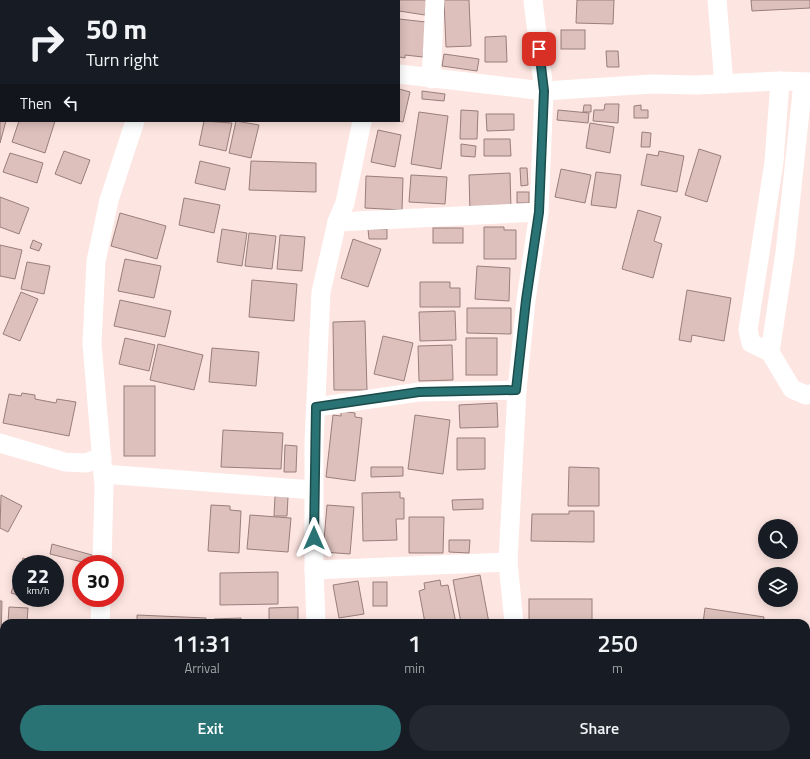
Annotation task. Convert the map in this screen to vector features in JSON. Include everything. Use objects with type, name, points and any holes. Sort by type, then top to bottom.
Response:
[{"type":"street","points":[[431,79],[435,0]]},
{"type":"street","points":[[514,619],[508,562],[516,390],[526,300],[539,212],[544,91],[533,0]]},
{"type":"street","points":[[717,0],[724,84]]},
{"type":"street","points":[[400,74],[431,79],[544,91],[652,84],[724,84],[780,81],[807,83],[786,254],[770,352]]},
{"type":"street","points":[[780,81],[774,162],[748,330],[751,343],[770,352],[792,389],[806,395],[810,394]]},
{"type":"street","points":[[102,555],[102,466],[92,344],[96,261],[109,200],[135,122]]},
{"type":"street","points":[[316,619],[314,490],[321,292],[337,222],[345,203],[362,122]]},
{"type":"street","points":[[337,222],[539,212]]},
{"type":"street","points":[[316,407],[419,392],[516,390]]},
{"type":"street","points":[[0,443],[65,462],[86,463],[314,490]]},
{"type":"street","points":[[314,570],[508,562]]},
{"type":"street","points":[[100,619],[101,607]]},
{"type":"building","points":[[400,0],[427,0],[425,15],[400,11]]},
{"type":"building","points":[[444,0],[469,0],[471,46],[446,47]]},
{"type":"building","points":[[577,0],[614,0],[613,24],[576,23]]},
{"type":"building","points":[[751,0],[810,0],[810,8],[752,11]]},
{"type":"building","points":[[400,19],[426,22],[423,57],[405,55],[405,58],[400,57]]},
{"type":"building","points":[[561,30],[585,30],[585,49],[561,49]]},
{"type":"building","points":[[506,36],[507,62],[485,62],[485,37]]},
{"type":"building","points":[[606,51],[618,51],[619,67],[607,67]]},
{"type":"building","points":[[444,54],[479,59],[477,71],[442,66]]},
{"type":"building","points":[[400,89],[410,92],[403,122],[400,121]]},
{"type":"building","points":[[422,91],[445,94],[444,101],[422,99]]},
{"type":"building","points":[[605,104],[619,104],[618,123],[593,121],[594,110],[604,110]]},
{"type":"building","points":[[584,105],[591,105],[591,112],[583,112]]},
{"type":"building","points":[[641,105],[641,110],[648,110],[648,118],[634,118],[634,106]]},
{"type":"building","points":[[461,110],[478,111],[477,139],[460,139]]},
{"type":"building","points":[[558,110],[589,113],[588,123],[557,120]]},
{"type":"building","points":[[419,112],[448,116],[441,169],[411,164]]},
{"type":"building","points":[[486,114],[514,114],[514,130],[487,131]]},
{"type":"building","points":[[0,122],[6,122],[0,143]]},
{"type":"building","points":[[19,122],[55,122],[45,153],[12,142]]},
{"type":"building","points":[[204,122],[232,123],[226,151],[199,145]]},
{"type":"building","points":[[236,122],[259,125],[251,158],[229,153]]},
{"type":"building","points":[[590,123],[614,127],[610,153],[586,148]]},
{"type":"building","points":[[378,130],[401,135],[395,167],[371,162]]},
{"type":"building","points":[[642,132],[651,133],[650,147],[641,147]]},
{"type":"building","points":[[484,139],[510,139],[511,156],[484,156]]},
{"type":"building","points":[[461,144],[476,146],[475,157],[461,156]]},
{"type":"building","points":[[699,149],[721,156],[707,202],[685,195]]},
{"type":"building","points":[[64,151],[90,160],[81,184],[55,174]]},
{"type":"building","points":[[659,151],[684,156],[677,192],[641,185],[647,154],[658,156]]},
{"type":"building","points":[[10,153],[43,163],[37,183],[3,172]]},
{"type":"building","points":[[200,161],[230,168],[225,190],[195,183]]},
{"type":"building","points":[[251,161],[316,163],[316,192],[249,190]]},
{"type":"building","points":[[520,168],[527,168],[528,185],[521,186]]},
{"type":"building","points":[[561,169],[591,175],[585,203],[555,197]]},
{"type":"building","points":[[596,172],[621,175],[616,208],[591,205]]},
{"type":"building","points":[[510,173],[511,210],[470,212],[469,175]]},
{"type":"building","points":[[411,175],[447,177],[445,204],[409,202]]},
{"type":"building","points":[[366,176],[403,178],[402,210],[365,208]]},
{"type":"building","points":[[517,192],[529,192],[529,203],[517,203]]},
{"type":"building","points":[[0,197],[29,208],[19,234],[0,227]]},
{"type":"building","points":[[184,198],[220,205],[214,233],[179,225]]},
{"type":"building","points":[[638,210],[661,217],[654,241],[662,244],[653,278],[622,269]]},
{"type":"building","points":[[120,213],[166,226],[157,259],[111,246]]},
{"type":"building","points":[[484,227],[504,227],[504,230],[516,230],[516,259],[484,259]]},
{"type":"building","points":[[433,228],[463,228],[463,243],[433,243]]},
{"type":"building","points":[[222,229],[247,233],[242,266],[217,262]]},
{"type":"building","points":[[368,229],[387,229],[387,239],[369,239]]},
{"type":"building","points":[[249,233],[276,236],[272,269],[245,266]]},
{"type":"building","points":[[280,235],[305,237],[302,271],[277,269]]},
{"type":"building","points":[[353,239],[381,249],[368,287],[341,278]]},
{"type":"building","points":[[33,240],[42,244],[39,251],[30,248]]},
{"type":"building","points":[[0,245],[22,250],[15,279],[0,276]]},
{"type":"building","points":[[125,259],[161,266],[154,298],[118,291]]},
{"type":"building","points":[[27,262],[50,266],[44,294],[21,289]]},
{"type":"building","points":[[477,266],[510,268],[509,301],[475,299]]},
{"type":"building","points":[[252,280],[297,284],[294,321],[249,317]]},
{"type":"building","points":[[420,282],[450,282],[450,288],[460,288],[460,307],[420,307]]},
{"type":"building","points":[[687,290],[731,298],[724,341],[692,335],[691,342],[679,340]]},
{"type":"building","points":[[21,292],[38,299],[20,341],[3,334]]},
{"type":"building","points":[[120,300],[171,311],[165,337],[114,326]]},
{"type":"building","points":[[467,308],[511,308],[511,334],[467,333]]},
{"type":"building","points":[[455,311],[456,340],[420,341],[419,312]]},
{"type":"building","points":[[365,321],[367,390],[334,390],[333,322]]},
{"type":"building","points":[[383,336],[413,343],[404,381],[374,374]]},
{"type":"building","points":[[125,338],[155,345],[149,371],[119,364]]},
{"type":"building","points":[[466,338],[497,338],[497,375],[466,375]]},
{"type":"building","points":[[158,344],[203,355],[194,390],[150,380]]},
{"type":"building","points":[[452,345],[453,380],[419,381],[418,346]]},
{"type":"building","points":[[212,348],[259,352],[256,386],[209,382]]},
{"type":"building","points":[[124,386],[155,386],[155,456],[124,456]]},
{"type":"building","points":[[22,393],[35,395],[35,399],[56,403],[57,399],[76,402],[69,436],[3,423],[9,394],[21,396]]},
{"type":"building","points":[[497,403],[498,427],[460,428],[459,405]]},
{"type":"building","points":[[341,411],[355,413],[355,417],[362,418],[355,481],[326,477],[333,415],[341,416]]},
{"type":"building","points":[[415,415],[450,420],[443,474],[408,469]]},
{"type":"building","points":[[223,430],[283,433],[281,469],[221,467]]},
{"type":"building","points":[[457,438],[485,438],[485,469],[457,470]]},
{"type":"building","points":[[285,445],[297,446],[296,472],[284,472]]},
{"type":"building","points":[[371,467],[403,467],[403,476],[371,477]]},
{"type":"building","points":[[569,467],[599,468],[599,506],[568,506]]},
{"type":"building","points":[[400,492],[400,498],[404,498],[404,519],[396,519],[397,540],[363,541],[362,493]]},
{"type":"building","points":[[1,495],[22,506],[8,532],[0,528]]},
{"type":"building","points":[[275,496],[288,497],[287,516],[274,516]]},
{"type":"building","points":[[483,499],[483,509],[453,510],[452,500]]},
{"type":"building","points":[[211,505],[230,506],[230,510],[241,511],[239,553],[208,551]]},
{"type":"building","points":[[327,505],[354,507],[350,554],[323,552]]},
{"type":"building","points":[[569,511],[594,511],[594,542],[531,541],[532,514],[569,514]]},
{"type":"building","points":[[250,515],[291,518],[288,552],[247,549]]},
{"type":"building","points":[[409,517],[444,517],[443,553],[409,553]]},
{"type":"building","points":[[449,540],[470,540],[469,553],[449,552]]},
{"type":"building","points":[[52,544],[92,555],[72,555],[72,560],[64,558],[64,555],[50,554]]},
{"type":"building","points":[[278,572],[278,604],[220,605],[220,573]]},
{"type":"building","points":[[480,575],[488,619],[460,619],[453,580]]},
{"type":"building","points":[[440,580],[441,586],[448,585],[455,619],[424,619],[419,591],[425,589],[424,583]]},
{"type":"building","points":[[358,581],[364,614],[339,618],[333,585]]},
{"type":"building","points":[[373,582],[387,582],[387,606],[373,606]]},
{"type":"building","points":[[529,599],[592,599],[592,619],[529,619]]},
{"type":"building","points":[[0,601],[2,601],[2,619],[0,619]]},
{"type":"building","points":[[9,607],[28,608],[27,619],[8,619]]},
{"type":"building","points":[[298,607],[298,619],[269,619],[269,608]]},
{"type":"building","points":[[705,608],[764,617],[764,619],[704,619]]},
{"type":"building","points":[[137,615],[206,618],[206,619],[137,619]]},
{"type":"building","points":[[241,618],[241,619],[214,619]]},
{"type":"route","points":[[314,538],[314,442],[316,407],[419,392],[516,390],[526,300],[539,212],[544,91],[539,49]]}]
